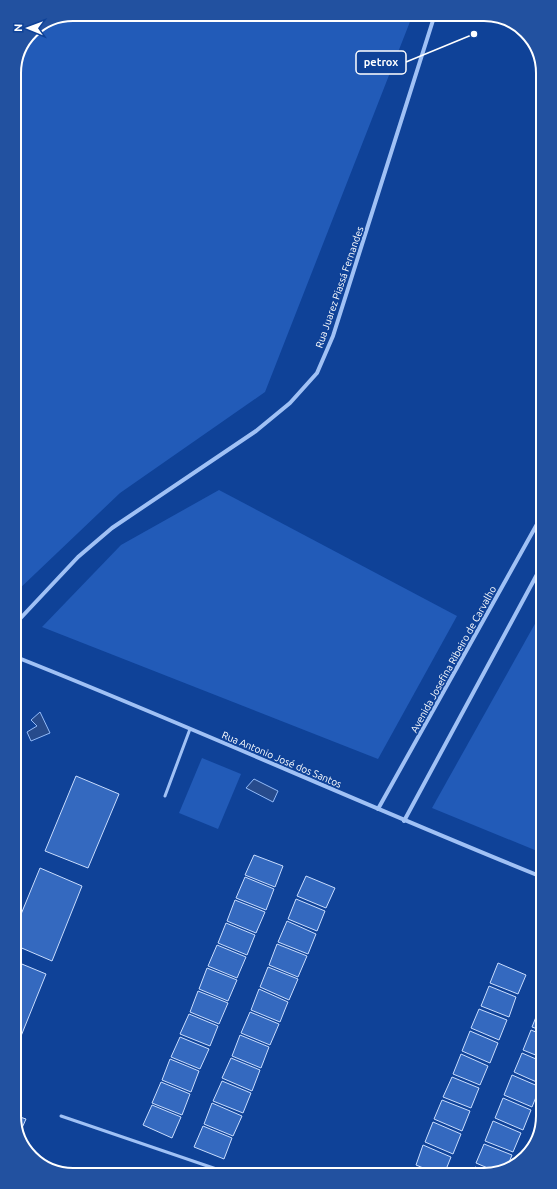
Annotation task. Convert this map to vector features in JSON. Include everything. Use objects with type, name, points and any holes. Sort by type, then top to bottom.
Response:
[{"type":"street","name":"Rua Juarez Piassá Fernandes","points":[[21,618],[78,557],[112,528],[256,431],[290,403],[317,372],[333,336],[433,21]]},
{"type":"street","name":"Avenida Josefina Ribeiro de Carvalho","points":[[378,809],[536,526]]},
{"type":"street","points":[[404,821],[536,576]]},
{"type":"street","name":"Rua Antonio José dos Santos","points":[[21,658],[404,821],[536,875]]},
{"type":"lane","points":[[165,796],[190,729]]},
{"type":"lane","points":[[61,1116],[213,1168]]},
{"type":"shaded area","points":[[72,21],[410,21],[265,392],[120,493],[21,587],[21,69],[28,48],[48,48],[48,28],[62,22]]},
{"type":"shaded area","points":[[219,490],[457,616],[378,759],[42,627],[121,545]]},
{"type":"shaded area","points":[[536,622],[536,851],[432,808]]},
{"type":"shaded area","points":[[40,712],[50,733],[31,741],[27,732],[37,726],[31,720]]},
{"type":"shaded area","points":[[202,758],[241,774],[218,829],[179,813]]},
{"type":"shaded area","points":[[254,779],[278,791],[273,802],[246,788]]},
{"type":"building","points":[[76,776],[119,794],[88,868],[45,851]]},
{"type":"building","points":[[254,855],[283,866],[275,887],[245,875]]},
{"type":"building","points":[[40,868],[82,886],[52,961],[21,948],[21,914]]},
{"type":"building","points":[[306,876],[335,888],[326,908],[297,896]]},
{"type":"building","points":[[245,877],[274,889],[266,910],[236,898]]},
{"type":"building","points":[[296,899],[325,911],[317,931],[288,919]]},
{"type":"building","points":[[235,900],[265,912],[256,933],[227,921]]},
{"type":"building","points":[[287,921],[316,934],[308,954],[278,942]]},
{"type":"building","points":[[226,923],[255,935],[247,955],[218,943]]},
{"type":"building","points":[[277,944],[307,956],[298,977],[269,965]]},
{"type":"building","points":[[217,945],[246,957],[237,978],[208,966]]},
{"type":"building","points":[[498,963],[526,975],[518,994],[490,983]]},
{"type":"building","points":[[21,964],[46,974],[21,1036]]},
{"type":"building","points":[[268,967],[298,979],[289,1000],[260,987]]},
{"type":"building","points":[[207,968],[237,980],[228,1001],[199,989]]},
{"type":"building","points":[[489,986],[516,997],[509,1017],[481,1006]]},
{"type":"building","points":[[259,989],[288,1002],[280,1022],[251,1010]]},
{"type":"building","points":[[198,991],[228,1003],[219,1024],[190,1012]]},
{"type":"building","points":[[479,1009],[507,1020],[499,1040],[471,1028]]},
{"type":"building","points":[[250,1012],[279,1024],[270,1045],[241,1033]]},
{"type":"building","points":[[189,1014],[218,1026],[210,1046],[180,1034]]},
{"type":"building","points":[[536,1017],[536,1028],[532,1027]]},
{"type":"building","points":[[531,1030],[536,1032],[536,1055],[523,1050]]},
{"type":"building","points":[[470,1031],[498,1043],[490,1063],[462,1051]]},
{"type":"building","points":[[240,1035],[269,1047],[261,1068],[232,1056]]},
{"type":"building","points":[[180,1037],[209,1049],[200,1069],[171,1057]]},
{"type":"building","points":[[522,1053],[536,1059],[536,1082],[514,1072]]},
{"type":"building","points":[[461,1054],[488,1066],[480,1085],[453,1074]]},
{"type":"building","points":[[231,1058],[260,1070],[252,1091],[222,1078]]},
{"type":"building","points":[[170,1059],[199,1071],[191,1092],[162,1080]]},
{"type":"building","points":[[512,1075],[536,1085],[536,1097],[532,1107],[504,1095]]},
{"type":"building","points":[[452,1077],[479,1088],[471,1108],[443,1097]]},
{"type":"building","points":[[222,1081],[251,1093],[243,1113],[213,1101]]},
{"type":"building","points":[[161,1082],[190,1094],[182,1115],[152,1103]]},
{"type":"building","points":[[503,1098],[531,1110],[523,1130],[495,1118]]},
{"type":"building","points":[[442,1100],[470,1111],[462,1131],[434,1119]]},
{"type":"building","points":[[212,1103],[242,1116],[233,1136],[204,1124]]},
{"type":"building","points":[[152,1105],[181,1117],[172,1138],[143,1125]]},
{"type":"building","points":[[21,1117],[26,1119],[22,1127]]},
{"type":"building","points":[[493,1121],[521,1133],[513,1152],[485,1141]]},
{"type":"building","points":[[433,1122],[461,1134],[453,1154],[425,1142]]},
{"type":"building","points":[[203,1126],[232,1138],[224,1159],[194,1147]]},
{"type":"building","points":[[484,1144],[512,1155],[510,1161],[495,1167],[487,1168],[476,1163]]},
{"type":"building","points":[[423,1145],[451,1157],[447,1168],[423,1168],[416,1165]]},
{"type":"place","name":"petrox","points":[[474,34]]}]
